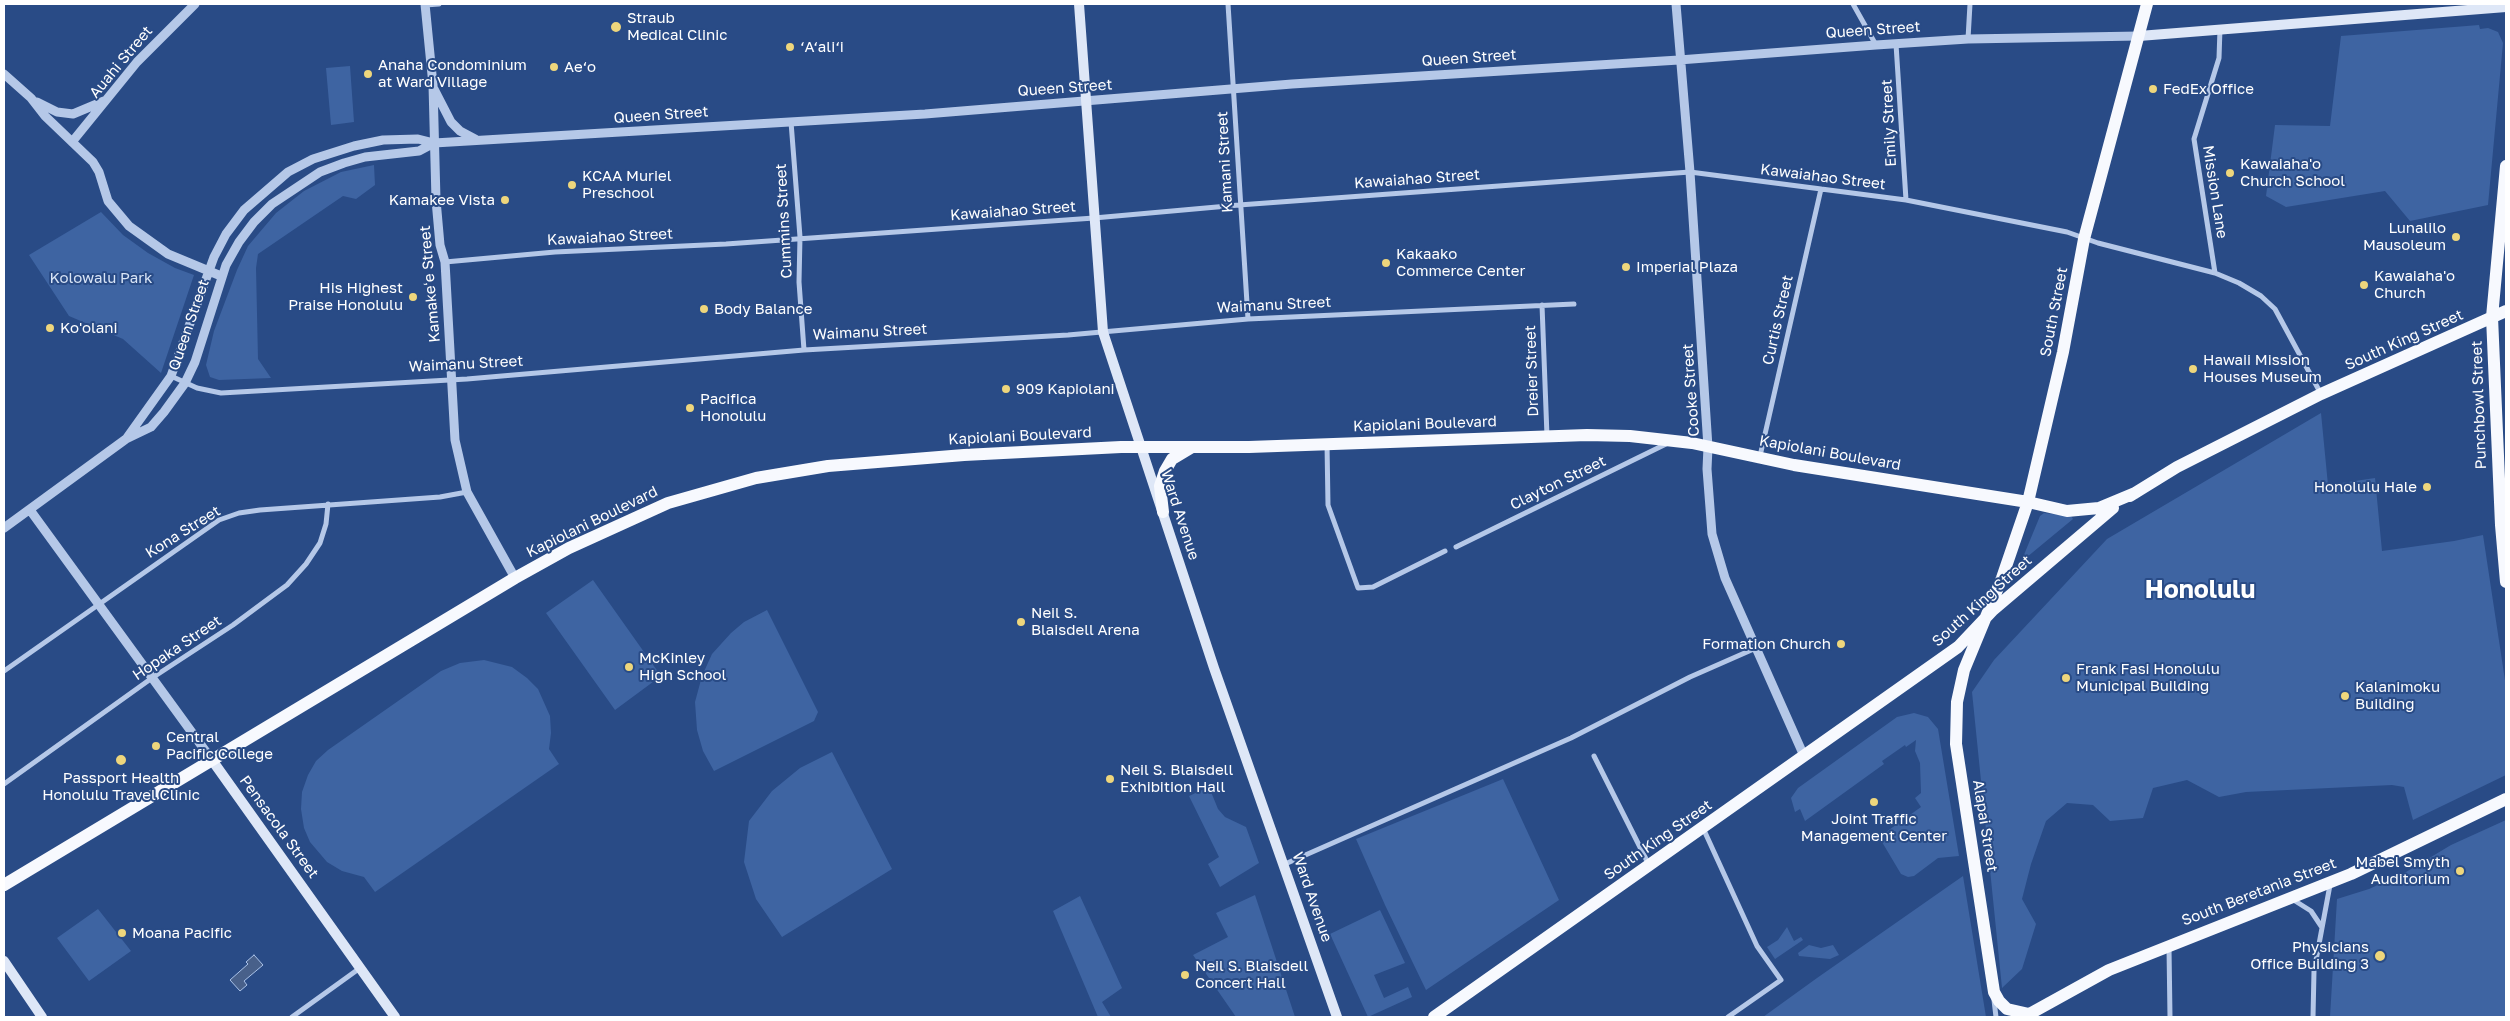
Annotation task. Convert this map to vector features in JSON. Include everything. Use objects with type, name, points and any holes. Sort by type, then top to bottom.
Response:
[{"type":"main road","name":"Ward Avenue","points":[[1079,4],[1103,332],[1214,668],[1285,864],[1337,1017]]},
{"type":"main road","name":"South Street","points":[[1983,623],[2004,573],[2028,502],[2064,352],[2084,239],[2147,4]]},
{"type":"main road","name":"Queen Street","points":[[2139,36],[2220,28],[2506,8]]},
{"type":"main road","name":"Punchbowl Street","points":[[2506,166],[2492,318],[2501,525],[2506,582]]},
{"type":"main road","points":[[2498,243],[2506,264]]},
{"type":"main road","name":"South King Street","points":[[1434,1017],[1952,652],[1983,623],[1993,610],[2103,514],[2177,467],[2321,394],[2506,311]]},
{"type":"main road","name":"Kapiolani Boulevard","points":[[4,885],[515,578],[607,530],[668,503],[756,478],[828,466],[892,460],[1141,447],[1327,444],[1614,435],[1708,447],[1794,465],[2028,502],[2056,509],[2082,510],[2109,506],[2135,493]]},
{"type":"main road","points":[[1163,512],[1160,486],[1165,471],[1172,459],[1192,447]]},
{"type":"main road","name":"Alapai Street","points":[[1983,623],[1964,670],[1957,702],[1956,733],[1994,992]]},
{"type":"main road","name":"Pensacola Street","points":[[212,760],[395,1017]]},
{"type":"main road","name":"South Beretania Street","points":[[2027,1016],[2109,970],[2378,862],[2506,799]]},
{"type":"main road","points":[[4,961],[42,1017]]},
{"type":"main road","points":[[1994,992],[1998,1002],[2007,1009],[2027,1016]]},
{"type":"street","name":"Auahi Street","points":[[72,142],[147,51],[195,4]]},
{"type":"street","points":[[425,4],[439,4]]},
{"type":"street","name":"Kamakeʻe Street","points":[[425,4],[433,85],[438,222],[444,262],[455,440],[467,492],[515,578]]},
{"type":"street","name":"Kamani Street","points":[[1228,4],[1239,205],[1248,319]]},
{"type":"street","name":"Cooke Street","points":[[1676,4],[1679,60],[1690,172],[1712,534],[1725,578],[1804,756]]},
{"type":"street","points":[[1853,4],[1876,44]]},
{"type":"street","points":[[1968,39],[1970,4]]},
{"type":"street","name":"Mission Lane","points":[[2215,273],[2194,139],[2219,58],[2220,28]]},
{"type":"street","name":"Queen Street","points":[[126,439],[171,376],[208,271],[226,234],[244,210],[288,172],[313,159],[354,146],[383,140],[418,139],[434,143],[925,114],[1292,84],[1679,60],[1876,44],[1968,39],[2139,36]]},
{"type":"street","name":"Emily Street","points":[[1896,44],[1906,200]]},
{"type":"street","name":"Queen Street","points":[[4,74],[31,98],[100,172],[108,201],[129,226],[161,250],[221,276]]},
{"type":"street","points":[[433,85],[451,122],[460,131],[478,140]]},
{"type":"street","points":[[31,98],[50,110],[73,114],[106,100]]},
{"type":"street","name":"Cummins Street","points":[[791,122],[800,237],[799,282],[804,350]]},
{"type":"street","name":"Queen Street","points":[[126,439],[151,426],[185,383],[195,362],[221,276],[239,242],[254,222],[294,188],[320,172],[365,157],[419,151],[434,143]]},
{"type":"street","name":"Kawaiahao Street","points":[[444,262],[555,252],[726,244],[800,237],[1094,218],[1239,205],[1690,172],[1906,200],[2067,232],[2084,239],[2215,273],[2239,283],[2261,296],[2275,309],[2321,394]]},
{"type":"street","name":"Curtis Street","points":[[1760,457],[1821,189]]},
{"type":"street","name":"Waimanu Street","points":[[171,376],[185,383],[220,393],[545,373],[804,350],[1103,332],[1248,319],[1574,304]]},
{"type":"street","name":"Dreier Street","points":[[1542,305],[1547,436]]},
{"type":"street","points":[[4,528],[126,439]]},
{"type":"street","name":"Clayton Street","points":[[1456,546],[1671,441]]},
{"type":"street","points":[[1327,444],[1328,505],[1358,588],[1372,587],[1445,551]]},
{"type":"street","name":"Kona Street","points":[[4,671],[219,520],[239,513],[328,504],[440,497],[467,492]]},
{"type":"street","name":"Hopaka Street","points":[[4,784],[152,678],[233,625],[287,585],[306,564],[320,543],[326,524],[328,504]]},
{"type":"street","name":"Pensacola Street","points":[[30,510],[98,606],[212,760]]},
{"type":"street","points":[[1285,864],[1571,738],[1690,677],[1756,648]]},
{"type":"street","points":[[1594,756],[1650,865]]},
{"type":"street","points":[[1702,828],[1758,946],[1781,980],[1728,1017]]},
{"type":"street","points":[[2313,1017],[2314,976],[2330,882]]},
{"type":"street","points":[[2290,898],[2311,911],[2321,927]]},
{"type":"street","points":[[2169,945],[2170,1017]]},
{"type":"street","points":[[292,1017],[361,968]]},
{"type":"street","points":[[1994,992],[1996,1017]]},
{"type":"green space","points":[[2479,25],[2480,29],[2488,28],[2498,32],[2503,43],[2488,205],[2410,221],[2385,191],[2286,207],[2266,196],[2275,125],[2330,126],[2341,36]]},
{"type":"green space","points":[[350,66],[354,122],[331,125],[326,68]]},
{"type":"green space","points":[[374,165],[375,185],[356,199],[343,196],[258,254],[256,268],[258,359],[271,378],[219,380],[210,377],[206,365],[214,331],[248,246],[276,213],[304,191],[341,172]]},
{"type":"green space","name":"Kolowalu Park","points":[[101,212],[123,235],[148,253],[175,268],[194,275],[161,373],[123,339],[69,316],[29,255]]},
{"type":"green space","points":[[2321,413],[2328,485],[2375,478],[2382,551],[2483,535],[2506,687],[2506,775],[2413,820],[2404,787],[2392,785],[2246,792],[2219,797],[2187,780],[2153,788],[2143,818],[2110,821],[2093,805],[2067,803],[2046,821],[2031,864],[2022,899],[2036,924],[2022,969],[2002,988],[1972,692],[1994,660],[2107,539]]},
{"type":"green space","points":[[2044,513],[2071,516],[2073,519],[2021,562],[2040,516]]},
{"type":"green space","points":[[593,580],[661,676],[615,710],[546,613]]},
{"type":"green space","points":[[767,610],[818,712],[814,721],[714,771],[703,751],[697,730],[695,702],[702,676],[712,654],[731,633],[744,622]]},
{"type":"green space","points":[[484,660],[512,667],[538,689],[550,716],[551,733],[549,749],[559,764],[375,892],[364,877],[342,871],[327,862],[310,842],[304,828],[301,809],[302,792],[308,775],[316,761],[328,750],[441,671],[460,663]]},
{"type":"green space","points":[[1914,713],[1928,717],[1938,729],[1959,856],[1938,858],[1914,876],[1908,877],[1901,874],[1879,837],[1921,807],[1915,798],[1921,793],[1920,763],[1915,751],[1916,740],[1906,747],[1905,745],[1882,761],[1884,764],[1805,821],[1800,809],[1795,812],[1791,798],[1798,788],[1897,717]]},
{"type":"green space","points":[[832,752],[892,869],[782,937],[756,899],[744,862],[749,821],[772,791],[800,768]]},
{"type":"green space","points":[[1503,779],[1559,900],[1426,990],[1356,839]]},
{"type":"green space","points":[[1209,787],[1218,809],[1225,817],[1246,827],[1259,863],[1220,887],[1208,864],[1219,857],[1189,796]]},
{"type":"green space","points":[[2506,820],[2506,1017],[2330,1017],[2337,899],[2369,889],[2406,872],[2451,845]]},
{"type":"green space","points":[[1963,876],[1986,1017],[1763,1017],[1817,978]]},
{"type":"green space","points":[[1255,895],[1295,1017],[1236,1017],[1193,955],[1228,937],[1216,913]]},
{"type":"green space","points":[[1080,896],[1122,988],[1102,1002],[1111,1017],[1098,1017],[1053,911]]},
{"type":"green space","points":[[98,909],[131,951],[89,981],[57,938]]},
{"type":"green space","points":[[1380,910],[1405,963],[1374,975],[1384,998],[1408,987],[1412,997],[1368,1017],[1330,934]]},
{"type":"green space","points":[[1787,927],[1794,941],[1801,937],[1803,940],[1775,959],[1767,947],[1778,940]]},
{"type":"green space","points":[[1809,945],[1821,948],[1833,945],[1839,955],[1830,959],[1799,956],[1798,953]]},
{"type":"shaded area","points":[[254,955],[263,965],[244,981],[247,985],[240,991],[230,980],[248,964],[246,962]]},
{"type":"place","name":"Straub Medical Clinic","points":[[616,27]]},
{"type":"place","name":"‘A‘ali‘i","points":[[790,47]]},
{"type":"place","name":"Ae‘o","points":[[554,67]]},
{"type":"place","name":"Anaha Condominium at Ward Village","points":[[368,74]]},
{"type":"place","name":"FedEx Office","points":[[2153,89]]},
{"type":"place","name":"Kawaiaha'o Church School","points":[[2230,173]]},
{"type":"place","name":"KCAA Muriel Preschool","points":[[572,185]]},
{"type":"place","name":"Kamakee Vista","points":[[505,200]]},
{"type":"place","name":"Lunalilo Mausoleum","points":[[2456,237]]},
{"type":"place","name":"Kakaako Commerce Center","points":[[1386,263]]},
{"type":"place","name":"Imperial Plaza","points":[[1626,267]]},
{"type":"place","name":"Kawaiaha'o Church","points":[[2364,285]]},
{"type":"place","name":"His Highest Praise Honolulu","points":[[413,297]]},
{"type":"place","name":"Body Balance","points":[[704,309]]},
{"type":"place","name":"Ko'olani","points":[[50,328]]},
{"type":"place","name":"Hawaii Mission Houses Museum","points":[[2193,369]]},
{"type":"place","name":"909 Kapiolani","points":[[1006,389]]},
{"type":"place","name":"Pacifica Honolulu","points":[[690,408]]},
{"type":"place","name":"Honolulu Hale","points":[[2427,487]]},
{"type":"place","name":"Neil S. Blaisdell Arena","points":[[1021,622]]},
{"type":"place","name":"Formation Church","points":[[1841,644]]},
{"type":"place","name":"McKinley High School","points":[[629,667]]},
{"type":"place","name":"Frank Fasi Honolulu Municipal Building","points":[[2066,678]]},
{"type":"place","name":"Kalanimoku Building","points":[[2345,696]]},
{"type":"place","name":"Central Pacific College","points":[[156,746]]},
{"type":"place","name":"Passport Health Honolulu Travel Clinic","points":[[121,760]]},
{"type":"place","name":"Neil S. Blaisdell Exhibition Hall","points":[[1110,779]]},
{"type":"place","name":"Joint Traffic Management Center","points":[[1874,802]]},
{"type":"place","name":"Mabel Smyth Auditorium","points":[[2460,871]]},
{"type":"place","name":"Moana Pacific","points":[[122,933]]},
{"type":"place","name":"Physicians Office Building 3","points":[[2380,956]]},
{"type":"place","name":"Neil S. Blaisdell Concert Hall","points":[[1185,975]]},
{"type":"district","name":"Honolulu","points":[[2200,590]]}]
